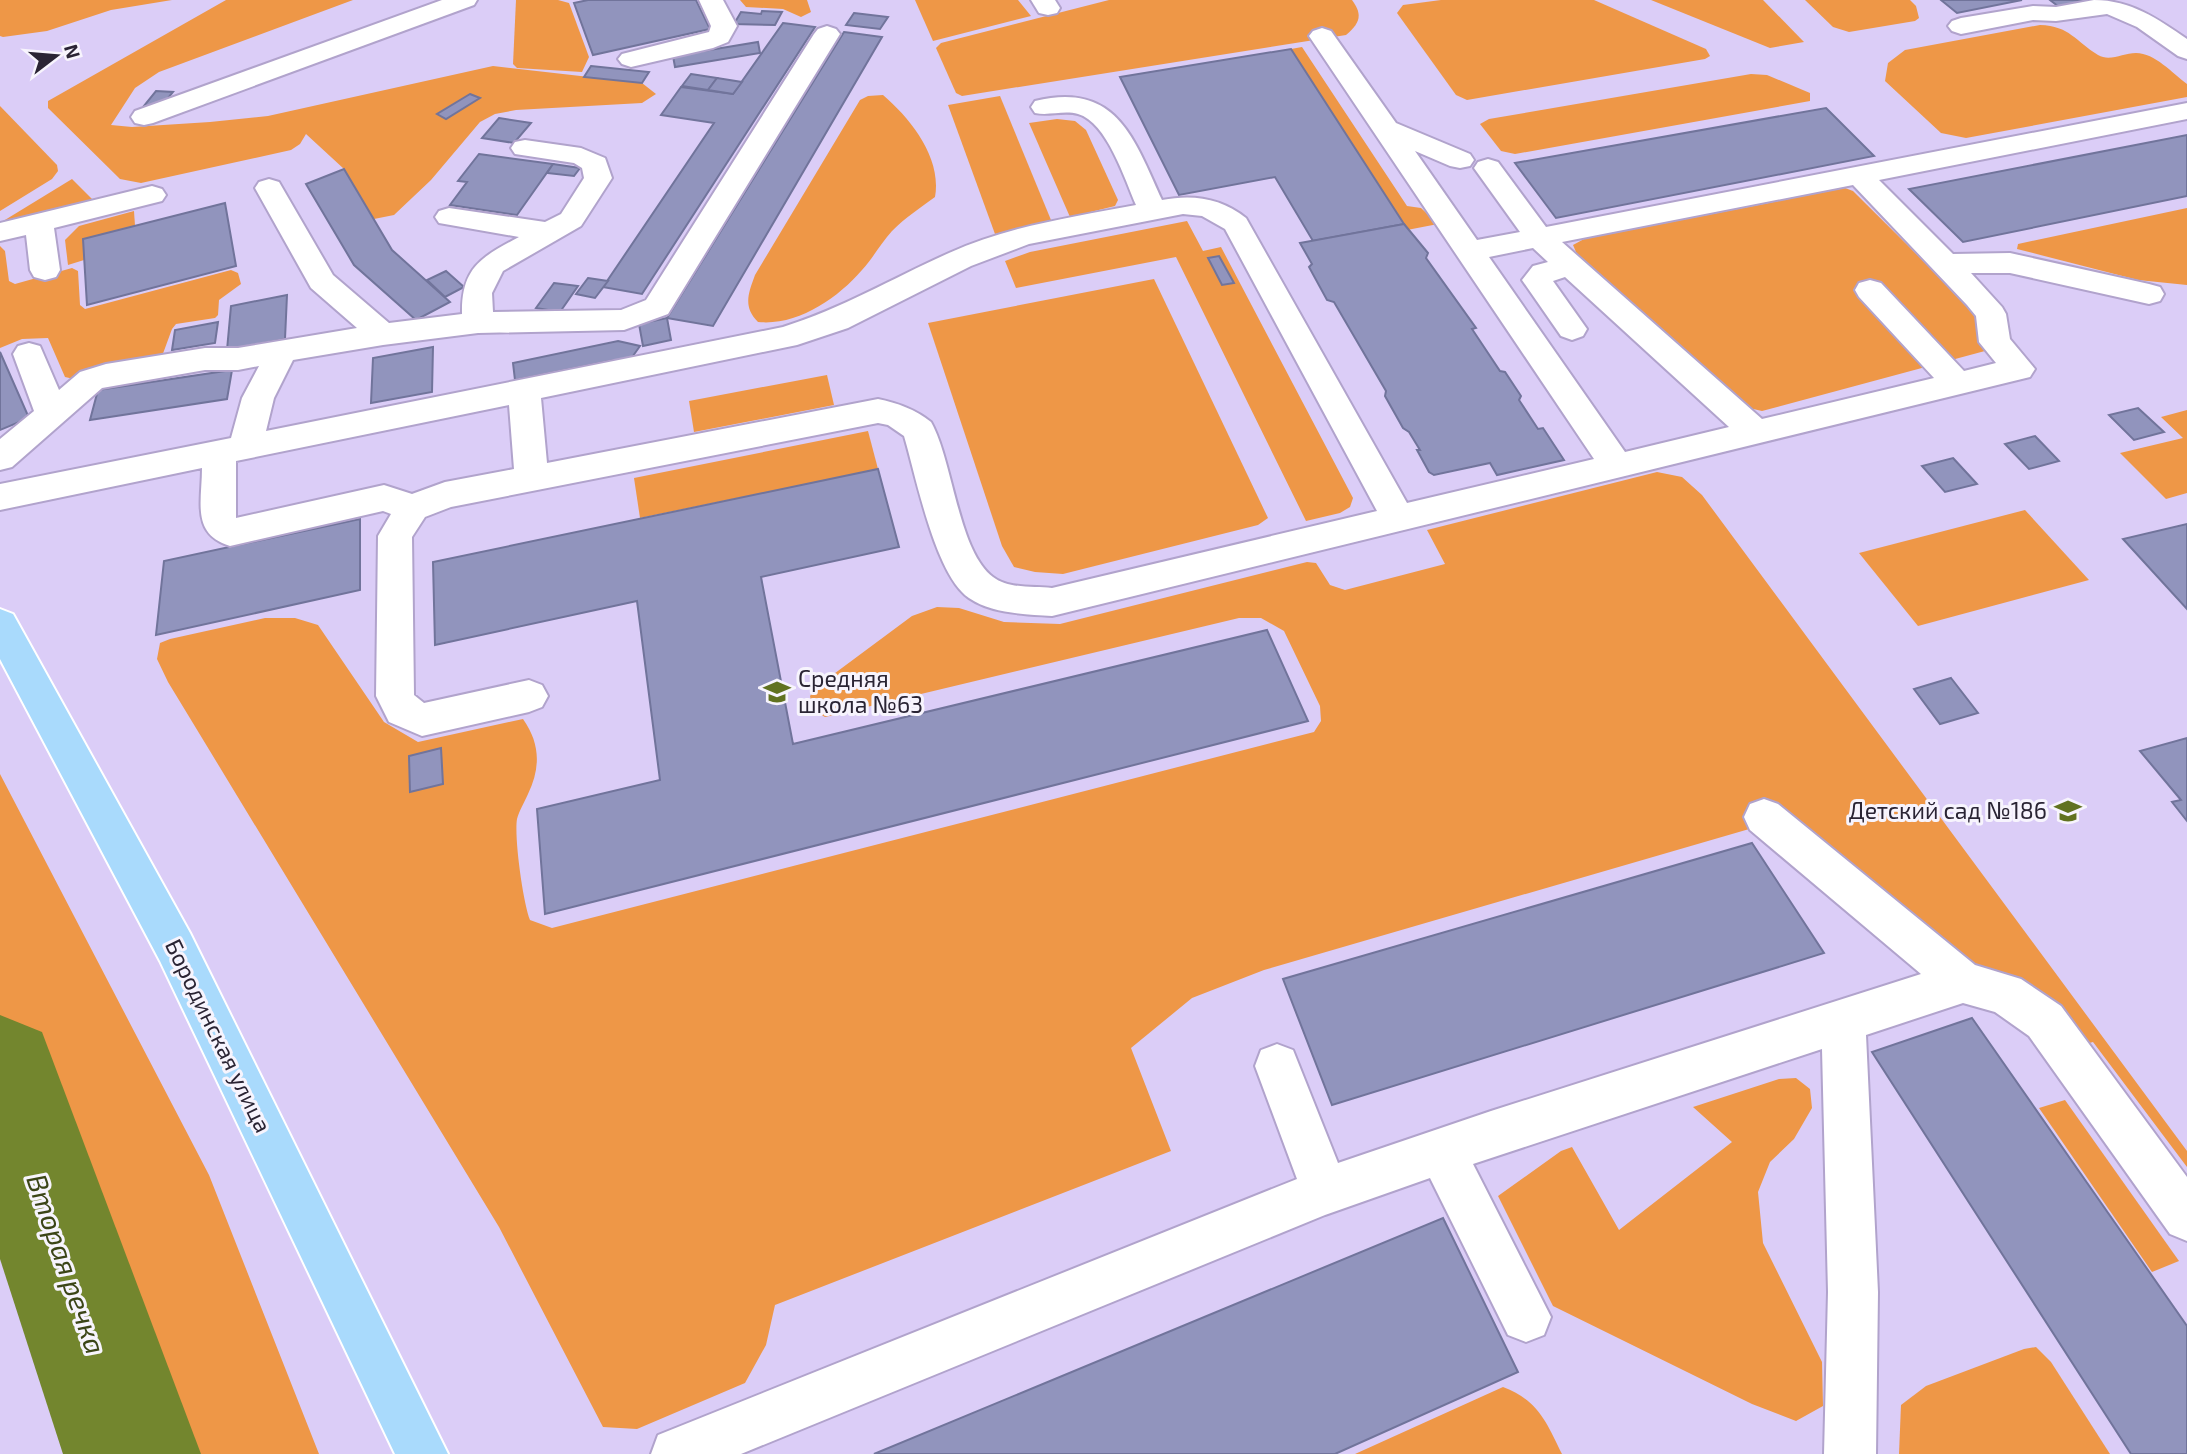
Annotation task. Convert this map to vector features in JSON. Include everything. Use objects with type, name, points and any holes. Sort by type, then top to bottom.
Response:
[{"type":"main road","name":"Бородинская улица","points":[[0,624],[175,947],[422,1454]]},
{"type":"lane","points":[[144,117],[465,0]]},
{"type":"lane","points":[[631,59],[704,43],[719,37],[724,26],[711,0]]},
{"type":"lane","points":[[1961,26],[2033,13],[2056,14],[2112,6],[2146,22],[2187,51]]},
{"type":"lane","points":[[0,458],[91,380],[106,375],[205,359],[220,361],[282,352],[383,334],[478,323],[624,320],[657,307],[827,34]]},
{"type":"lane","points":[[1322,36],[1616,465]]},
{"type":"lane","points":[[1044,107],[1068,104],[1094,111],[1112,128],[1153,211]]},
{"type":"lane","points":[[1470,251],[2187,111]]},
{"type":"lane","points":[[1387,129],[1460,160]]},
{"type":"lane","points":[[478,323],[477,293],[491,265],[571,220],[598,178],[595,164],[581,156],[525,148]]},
{"type":"lane","points":[[1488,168],[1539,238],[1755,431]]},
{"type":"lane","points":[[529,696],[422,720],[403,711],[395,695],[395,536],[413,508],[445,495],[878,411],[895,414],[919,430],[959,562],[981,589],[1010,599],[1052,603],[2019,369],[1995,342],[1991,314],[1859,175]]},
{"type":"lane","points":[[269,188],[322,281],[383,334]]},
{"type":"lane","points":[[0,232],[152,195]]},
{"type":"lane","points":[[0,497],[795,334],[837,321],[923,276],[1023,236],[1183,205],[1206,206],[1223,212],[1236,224],[1398,518]]},
{"type":"lane","points":[[449,217],[549,232]]},
{"type":"lane","points":[[39,222],[45,270]]},
{"type":"lane","points":[[1945,264],[2010,263],[2150,294]]},
{"type":"lane","points":[[1570,266],[1544,272],[1537,280],[1572,329]]},
{"type":"lane","points":[[1870,290],[1957,383]]},
{"type":"lane","points":[[282,352],[232,450],[219,525],[230,533],[384,498],[413,508]]},
{"type":"lane","points":[[29,354],[52,415]]},
{"type":"lane","points":[[524,390],[531,478]]},
{"type":"lane","points":[[1764,817],[1964,982],[2006,994],[2045,1021],[2187,1217]]},
{"type":"lane","points":[[677,1454],[1325,1191],[1964,982]]},
{"type":"lane","points":[[1843,1022],[1853,1226],[1855,1367],[1850,1454]]},
{"type":"lane","points":[[1277,1066],[1325,1191]]},
{"type":"lane","points":[[1441,1151],[1527,1317]]},
{"type":"shaded area","points":[[0,0],[172,0],[111,10],[47,31],[3,37],[0,36]]},
{"type":"shaded area","points":[[226,0],[353,0],[159,72],[135,88],[111,125],[132,127],[268,116],[493,66],[642,83],[656,94],[642,103],[516,110],[495,114],[480,122],[431,180],[394,215],[374,219],[344,169],[306,134],[300,144],[291,150],[141,183],[120,179],[48,108],[48,101]]},
{"type":"shaded area","points":[[516,0],[558,0],[569,3],[589,57],[582,72],[517,68],[513,64]]},
{"type":"shaded area","points":[[740,0],[807,0],[811,12],[801,17],[783,9],[746,7]]},
{"type":"shaded area","points":[[915,0],[1018,0],[1031,16],[933,41]]},
{"type":"shaded area","points":[[1109,0],[1352,0],[1359,15],[1354,27],[1346,35],[962,96],[956,93],[936,48],[941,43]]},
{"type":"shaded area","points":[[1441,0],[1594,0],[1706,49],[1710,56],[1467,100],[1456,95],[1397,13],[1403,5]]},
{"type":"shaded area","points":[[1651,0],[1763,0],[1804,42],[1770,48]]},
{"type":"shaded area","points":[[1805,0],[1910,0],[1916,6],[1919,18],[1915,21],[1849,32],[1833,27]]},
{"type":"shaded area","points":[[2040,25],[2065,31],[2103,57],[2136,53],[2150,56],[2187,84],[2187,97],[1966,138],[1941,133],[1885,81],[1888,63],[1905,50]]},
{"type":"shaded area","points":[[1302,47],[1407,206],[1421,208],[1438,224],[1407,230],[1291,49]]},
{"type":"shaded area","points":[[1751,74],[1767,75],[1810,93],[1810,101],[1515,154],[1501,151],[1480,124],[1489,119]]},
{"type":"shaded area","points":[[883,95],[904,116],[922,140],[934,168],[935,197],[892,231],[862,270],[841,291],[801,315],[787,320],[758,322],[750,311],[748,300],[755,275],[860,100],[868,96]]},
{"type":"shaded area","points":[[1000,96],[1051,220],[995,234],[948,105]]},
{"type":"shaded area","points":[[0,106],[57,165],[58,171],[52,179],[0,211]]},
{"type":"shaded area","points":[[1057,119],[1075,121],[1086,130],[1118,200],[1115,206],[1070,217],[1029,123]]},
{"type":"shaded area","points":[[72,179],[93,200],[0,223]]},
{"type":"shaded area","points":[[1845,188],[1853,191],[1999,336],[1996,348],[1762,411],[1749,408],[1579,259],[1573,245],[1584,239]]},
{"type":"shaded area","points":[[2187,208],[2187,285],[2138,280],[2017,249],[2018,244]]},
{"type":"shaded area","points":[[134,211],[135,226],[84,260],[68,265],[65,240],[79,226]]},
{"type":"shaded area","points":[[1187,221],[1203,251],[1221,247],[1353,498],[1350,507],[1340,513],[1306,521],[1176,257],[1016,288],[1005,261],[1030,252]]},
{"type":"shaded area","points":[[0,246],[5,251],[9,281],[15,284],[72,268],[78,271],[80,305],[85,309],[231,270],[238,273],[241,284],[219,300],[218,315],[215,318],[176,324],[161,359],[74,379],[65,377],[48,338],[22,339],[0,348]]},
{"type":"shaded area","points":[[1154,279],[1268,518],[1258,525],[1063,574],[1014,567],[1002,546],[928,323]]},
{"type":"shaded area","points":[[827,375],[834,405],[694,432],[689,401]]},
{"type":"shaded area","points":[[2187,410],[2187,493],[2166,499],[2120,453],[2183,438],[2161,417]]},
{"type":"shaded area","points":[[868,431],[878,469],[640,518],[634,478]]},
{"type":"shaded area","points":[[1657,472],[1682,477],[1702,495],[2187,1151],[2187,1167],[2093,1042],[2082,1045],[1763,825],[1264,970],[1192,998],[1131,1048],[1171,1151],[775,1305],[766,1345],[745,1383],[637,1429],[603,1427],[499,1227],[168,682],[157,659],[160,643],[170,639],[265,618],[295,618],[318,625],[384,722],[418,742],[523,719],[533,737],[537,765],[517,819],[520,870],[530,920],[552,928],[1314,732],[1321,721],[1320,706],[1284,631],[1261,618],[1239,618],[825,717],[813,710],[810,696],[819,685],[912,616],[937,607],[959,608],[1004,622],[1060,624],[1307,562],[1316,563],[1330,585],[1345,590],[1445,564],[1427,530]]},
{"type":"shaded area","points":[[2025,510],[2089,580],[1918,626],[1859,553]]},
{"type":"shaded area","points":[[0,774],[209,1175],[319,1454],[82,1454],[49,1341],[0,1217]]},
{"type":"shaded area","points":[[1796,1078],[1810,1089],[1812,1108],[1794,1139],[1770,1162],[1758,1192],[1763,1243],[1822,1362],[1823,1406],[1796,1421],[1752,1404],[1553,1306],[1498,1196],[1561,1151],[1572,1147],[1619,1230],[1732,1142],[1693,1107],[1779,1079]]},
{"type":"shaded area","points":[[2065,1100],[2179,1261],[2152,1272],[2039,1108]]},
{"type":"shaded area","points":[[2036,1347],[2051,1362],[2110,1454],[1899,1454],[1901,1405],[1926,1386],[2024,1349]]},
{"type":"shaded area","points":[[1503,1387],[1533,1406],[1546,1422],[1562,1454],[1355,1454]]},
{"type":"building","points":[[588,0],[696,0],[710,29],[593,55],[574,3]]},
{"type":"building","points":[[1941,0],[2022,0],[1957,13]]},
{"type":"building","points":[[2050,0],[2092,0],[2059,7]]},
{"type":"building","points":[[762,11],[782,12],[775,25],[734,24],[741,12],[761,14]]},
{"type":"building","points":[[854,13],[888,17],[880,29],[846,25]]},
{"type":"building","points":[[783,23],[815,27],[642,294],[603,287],[714,123],[661,115],[681,87],[733,94]]},
{"type":"building","points":[[844,32],[882,37],[713,326],[667,318]]},
{"type":"building","points":[[758,42],[760,53],[675,67],[673,56]]},
{"type":"building","points":[[1291,49],[1404,224],[1313,241],[1275,177],[1179,195],[1120,77]]},
{"type":"building","points":[[591,66],[649,72],[642,83],[584,77]]},
{"type":"building","points":[[691,74],[717,78],[708,90],[682,86]]},
{"type":"building","points":[[717,78],[742,82],[733,94],[708,90]]},
{"type":"building","points":[[156,91],[173,92],[160,108],[143,107]]},
{"type":"building","points":[[470,94],[480,98],[446,119],[437,114]]},
{"type":"building","points":[[1826,108],[1874,156],[1556,218],[1515,163]]},
{"type":"building","points":[[499,118],[531,123],[514,143],[482,138]]},
{"type":"building","points":[[2187,135],[2187,196],[1963,242],[1909,189]]},
{"type":"building","points":[[479,154],[553,164],[517,215],[450,205],[467,182],[458,181]]},
{"type":"building","points":[[553,164],[580,168],[574,176],[547,173]]},
{"type":"building","points":[[344,169],[392,250],[450,302],[416,320],[354,265],[306,184]]},
{"type":"building","points":[[225,203],[236,266],[87,305],[83,239]]},
{"type":"building","points":[[1404,224],[1428,253],[1426,258],[1476,328],[1472,329],[1500,371],[1505,372],[1521,396],[1519,400],[1538,429],[1543,428],[1564,460],[1497,475],[1490,463],[1434,475],[1429,472],[1417,450],[1420,450],[1409,432],[1403,428],[1385,396],[1386,391],[1334,302],[1327,300],[1309,267],[1312,264],[1300,243]]},
{"type":"building","points":[[1219,256],[1234,283],[1222,285],[1208,258]]},
{"type":"building","points":[[446,271],[464,287],[445,297],[427,280]]},
{"type":"building","points":[[588,278],[608,281],[595,298],[576,294]]},
{"type":"building","points":[[554,283],[578,286],[560,312],[536,308]]},
{"type":"building","points":[[287,295],[285,339],[227,350],[231,306]]},
{"type":"building","points":[[667,318],[671,340],[643,346],[639,324]]},
{"type":"building","points":[[218,322],[215,343],[172,350],[175,330]]},
{"type":"building","points":[[618,341],[640,346],[628,363],[614,360],[515,380],[513,363]]},
{"type":"building","points":[[433,347],[432,392],[371,403],[373,358]]},
{"type":"building","points":[[0,352],[29,418],[0,430]]},
{"type":"building","points":[[232,370],[227,399],[90,420],[98,390]]},
{"type":"building","points":[[2138,408],[2164,432],[2134,440],[2109,415]]},
{"type":"building","points":[[2035,436],[2059,461],[2029,469],[2005,444]]},
{"type":"building","points":[[1953,458],[1977,484],[1945,492],[1922,466]]},
{"type":"building","points":[[878,469],[899,547],[761,577],[793,744],[1267,630],[1308,721],[545,914],[537,809],[660,780],[637,601],[435,645],[433,562]]},
{"type":"building","points":[[360,519],[360,590],[156,635],[164,561]]},
{"type":"building","points":[[2187,524],[2187,609],[2123,539]]},
{"type":"building","points":[[1951,678],[1978,713],[1940,724],[1914,689]]},
{"type":"building","points":[[2187,738],[2187,821],[2172,802],[2181,800],[2140,751]]},
{"type":"building","points":[[441,748],[443,784],[410,792],[409,756]]},
{"type":"building","points":[[1752,843],[1824,953],[1332,1105],[1283,979]]},
{"type":"building","points":[[1972,1018],[2187,1326],[2187,1454],[2131,1454],[1872,1052]]},
{"type":"building","points":[[1443,1218],[1518,1372],[1335,1454],[874,1454]]},
{"type":"waterway","name":"Вторая речка","points":[[0,1074],[132,1454]]},
{"type":"place","name":"Средняя школа №63","points":[[777,692]]},
{"type":"place","name":"Детский сад №186","points":[[2068,811]]}]
